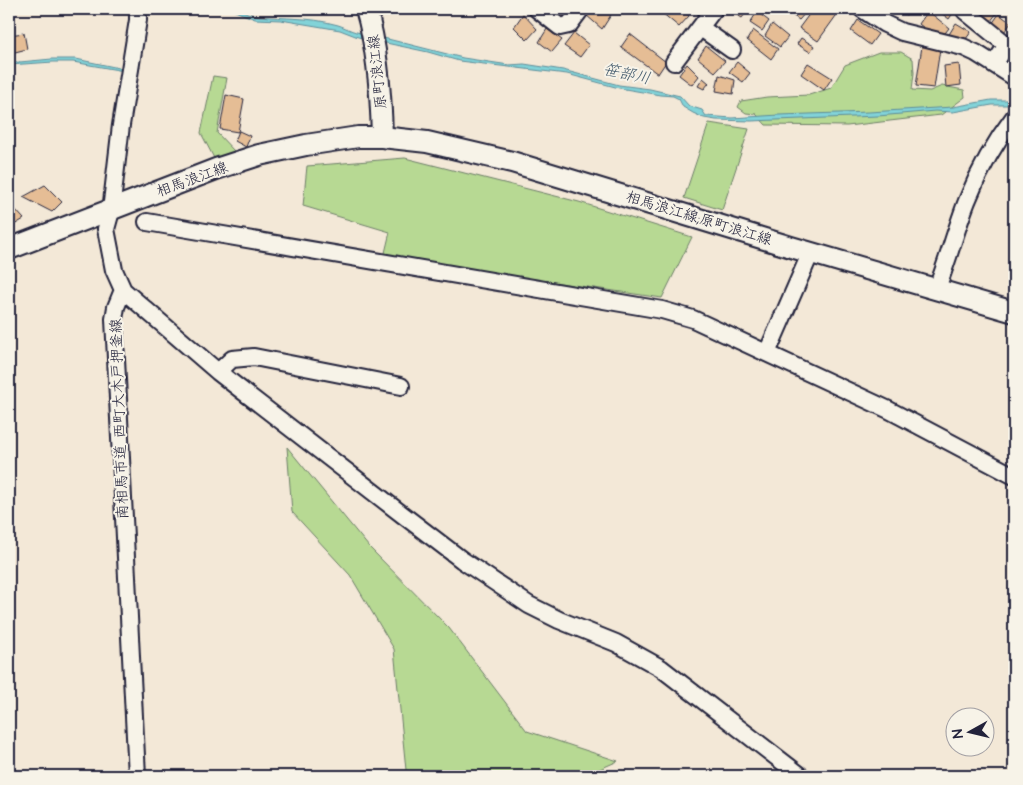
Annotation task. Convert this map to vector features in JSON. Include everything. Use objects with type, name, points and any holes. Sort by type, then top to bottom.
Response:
[{"type":"main road","name":"原町浪江線","points":[[366,9],[376,53],[382,136]]},
{"type":"main road","name":"相馬浪江線","points":[[9,249],[216,170],[273,152],[340,140],[382,136]]},
{"type":"main road","name":"相馬浪江線;原町浪江線","points":[[382,136],[427,142],[512,162],[1014,312]]},
{"type":"street","points":[[138,9],[111,211],[106,229],[114,270],[123,290],[218,372],[462,560],[529,605],[559,620],[616,643],[661,668],[801,776]]},
{"type":"street","points":[[537,9],[560,27],[569,25],[581,9]]},
{"type":"street","points":[[674,62],[714,9]]},
{"type":"street","points":[[862,9],[885,24],[902,32],[962,47],[1014,77]]},
{"type":"street","points":[[966,9],[965,11],[1011,41],[994,64]]},
{"type":"street","points":[[701,28],[732,50]]},
{"type":"street","points":[[937,288],[972,188],[988,156],[1011,121]]},
{"type":"street","points":[[147,222],[662,310],[693,320],[768,353],[889,410],[1014,476]]},
{"type":"street","points":[[768,353],[811,252]]},
{"type":"street","name":"南相馬市道 西町大木戸押釜線","points":[[123,290],[114,319],[137,776]]},
{"type":"street","points":[[218,372],[232,359],[254,358],[401,386]]},
{"type":"green space","points":[[879,52],[901,52],[913,59],[912,90],[930,91],[942,86],[964,90],[965,97],[941,115],[847,126],[766,125],[756,114],[746,113],[738,107],[741,101],[767,97],[809,95],[831,88],[845,65]]},
{"type":"green space","points":[[213,76],[227,78],[217,133],[235,152],[216,162],[201,133]]},
{"type":"green space","points":[[709,123],[749,129],[722,210],[684,198]]},
{"type":"green space","points":[[405,158],[579,202],[692,237],[662,298],[384,257],[390,232],[303,206],[307,166]]},
{"type":"green space","points":[[287,447],[369,547],[449,628],[527,731],[618,761],[584,776],[409,776],[406,770],[394,649],[350,575],[292,512]]},
{"type":"water","points":[[230,9],[260,16],[325,22],[356,32],[463,58],[563,70],[619,85],[650,89],[680,96],[689,106],[702,110],[706,116],[732,118],[869,112],[953,107],[991,100],[1014,100],[1014,105],[992,105],[953,112],[935,111],[878,116],[751,121],[716,120],[704,118],[693,113],[683,107],[679,99],[673,96],[619,88],[567,74],[459,61],[428,52],[358,37],[340,30],[281,20],[255,19]]},
{"type":"water","points":[[76,59],[124,69],[124,71],[73,62],[9,65],[9,63]]},
{"type":"building","points":[[553,9],[570,9],[563,17]]},
{"type":"building","points":[[591,9],[603,9],[611,15],[602,29],[586,15]]},
{"type":"building","points":[[664,9],[682,9],[689,16],[679,27],[661,12]]},
{"type":"building","points":[[732,9],[748,10],[742,18],[731,11]]},
{"type":"building","points":[[784,9],[804,9],[807,11],[799,20]]},
{"type":"building","points":[[813,9],[841,9],[818,41],[799,28]]},
{"type":"building","points":[[896,9],[911,9],[906,15]]},
{"type":"building","points":[[936,9],[954,9],[955,10],[949,19]]},
{"type":"building","points":[[977,9],[992,9],[997,13],[990,22],[975,11]]},
{"type":"building","points":[[928,11],[949,28],[942,37],[935,37],[919,24]]},
{"type":"building","points":[[757,12],[769,21],[762,31],[750,23]]},
{"type":"building","points":[[523,14],[537,29],[527,40],[514,27]]},
{"type":"building","points":[[999,14],[1011,23],[1004,32],[992,24]]},
{"type":"building","points":[[858,20],[878,34],[870,45],[851,31]]},
{"type":"building","points":[[956,23],[971,32],[963,43],[948,36]]},
{"type":"building","points":[[772,24],[788,37],[780,47],[765,36]]},
{"type":"building","points":[[547,29],[562,40],[552,52],[539,42]]},
{"type":"building","points":[[753,30],[778,49],[771,59],[747,40]]},
{"type":"building","points":[[24,33],[27,49],[11,53],[9,35]]},
{"type":"building","points":[[574,33],[589,45],[580,57],[564,46]]},
{"type":"building","points":[[630,34],[666,62],[658,74],[621,47]]},
{"type":"building","points":[[801,38],[814,46],[810,52],[797,44]]},
{"type":"building","points":[[706,46],[725,61],[715,72],[698,58]]},
{"type":"building","points":[[922,46],[940,49],[934,88],[916,86]]},
{"type":"building","points":[[737,62],[750,73],[743,82],[729,72]]},
{"type":"building","points":[[808,63],[832,78],[824,90],[801,74]]},
{"type":"building","points":[[687,64],[699,76],[692,85],[679,75]]},
{"type":"building","points":[[959,64],[961,85],[946,87],[944,66]]},
{"type":"building","points":[[719,75],[735,80],[733,94],[716,91]]},
{"type":"building","points":[[703,78],[709,83],[704,89],[698,86]]},
{"type":"building","points":[[226,95],[244,99],[238,132],[220,129]]},
{"type":"building","points":[[239,131],[250,136],[246,147],[235,141]]},
{"type":"building","points":[[45,185],[62,202],[52,212],[23,197]]},
{"type":"building","points":[[13,207],[24,219],[9,228],[9,211]]},
{"type":"water label","name":"笹部川","points":[[627,73]]}]
